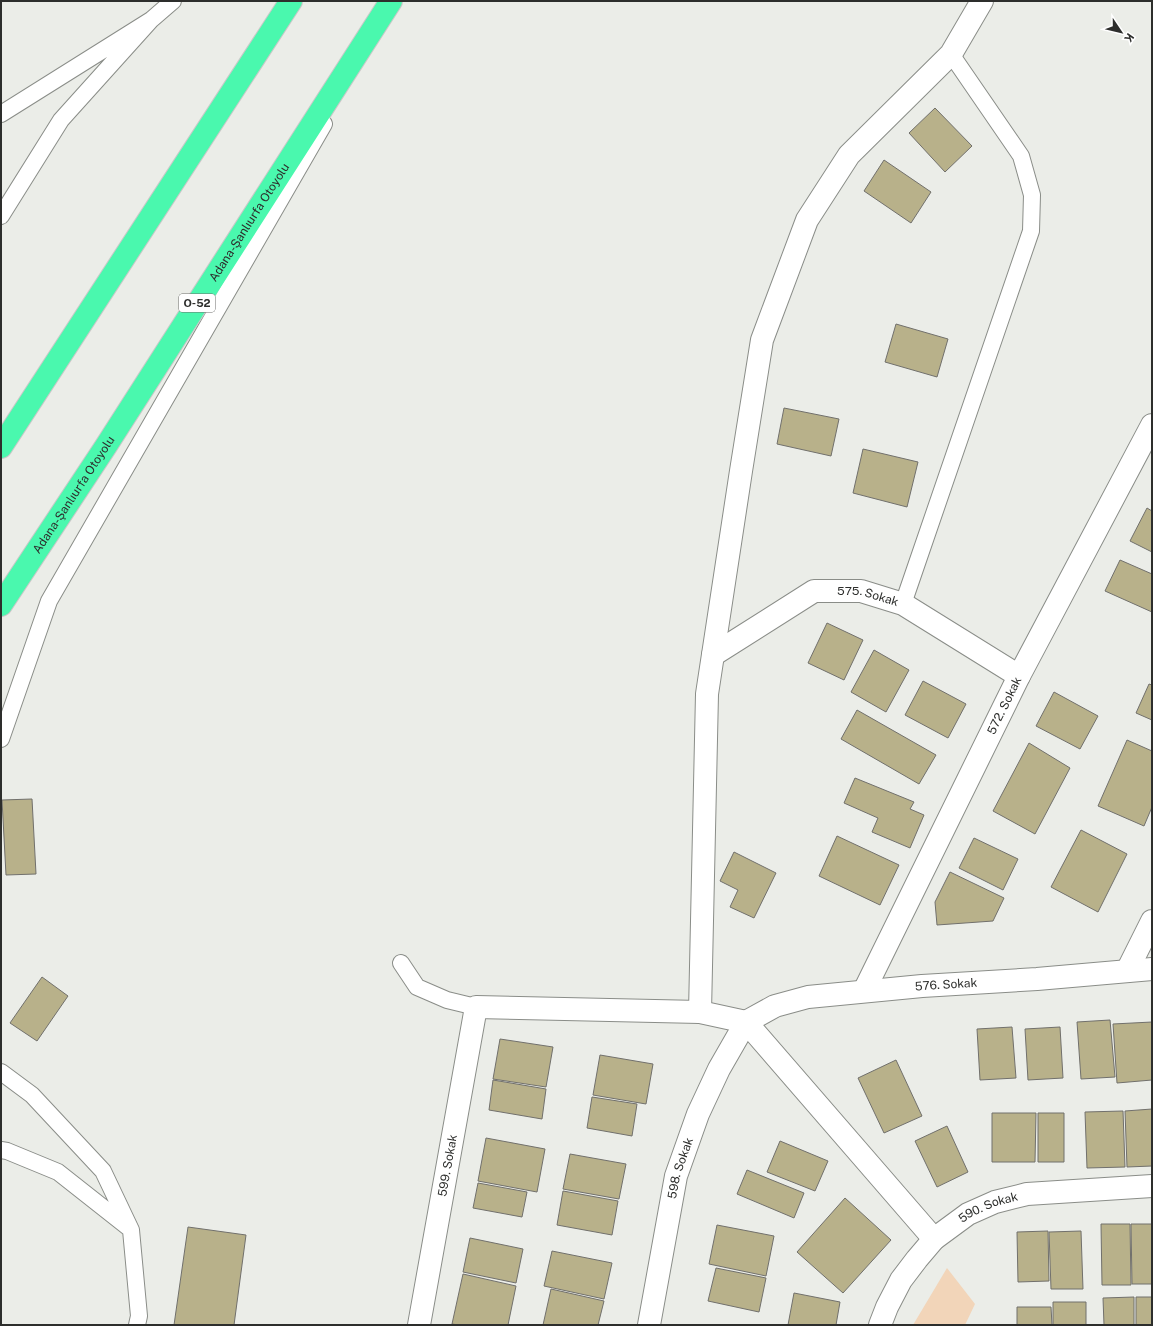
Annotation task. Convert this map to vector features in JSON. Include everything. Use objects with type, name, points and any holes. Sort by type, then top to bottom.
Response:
[{"type":"highway","points":[[1,447],[291,1]]},
{"type":"highway","name":"Adana-Şanlıurfa Otoyolu","points":[[1,605],[106,446],[391,1]]},
{"type":"street","points":[[700,1012],[707,694],[740,471],[762,340],[807,220],[849,155],[951,54],[982,1]]},
{"type":"street","name":"572. Sokak","points":[[864,991],[1019,676],[1152,425]]},
{"type":"street","name":"575. Sokak","points":[[713,655],[814,591],[861,591],[903,604],[1019,676]]},
{"type":"street","points":[[1127,971],[1152,921]]},
{"type":"street","name":"576. Sokak","points":[[746,1022],[775,1006],[808,997],[864,991],[1152,969]]},
{"type":"street","points":[[476,1007],[700,1012],[746,1022],[934,1239]]},
{"type":"street","name":"599. Sokak","points":[[419,1325],[476,1007]]},
{"type":"street","name":"598. Sokak","points":[[649,1325],[676,1176],[701,1108],[719,1069],[746,1022]]},
{"type":"street","name":"590. Sokak","points":[[880,1325],[887,1307],[901,1280],[934,1239],[968,1214],[995,1202],[1027,1194],[1152,1186]]},
{"type":"lane","points":[[1,216],[61,120],[151,20],[173,1]]},
{"type":"lane","points":[[1,739],[49,601],[395,1]]},
{"type":"lane","points":[[1,114],[151,20]]},
{"type":"lane","points":[[903,604],[1031,231],[1032,195],[1021,156],[951,54]]},
{"type":"lane","points":[[401,963],[417,987],[447,1000],[476,1007]]},
{"type":"lane","points":[[1,1072],[32,1095],[103,1171],[131,1230],[139,1316],[137,1325]]},
{"type":"lane","points":[[1,1150],[7,1151],[58,1172],[131,1230]]},
{"type":"shaded area","points":[[947,1268],[975,1304],[965,1325],[913,1325]]},
{"type":"building","points":[[935,108],[972,146],[945,172],[909,133]]},
{"type":"building","points":[[884,160],[931,192],[911,223],[864,191]]},
{"type":"building","points":[[896,324],[948,339],[937,377],[885,362]]},
{"type":"building","points":[[784,408],[839,419],[831,456],[777,444]]},
{"type":"building","points":[[863,449],[918,462],[907,507],[853,493]]},
{"type":"building","points":[[1147,508],[1152,511],[1152,552],[1130,541]]},
{"type":"building","points":[[1120,560],[1152,574],[1152,612],[1105,591]]},
{"type":"building","points":[[827,623],[863,640],[844,680],[808,663]]},
{"type":"building","points":[[874,650],[909,670],[886,712],[851,692]]},
{"type":"building","points":[[923,681],[966,704],[948,738],[905,715]]},
{"type":"building","points":[[1149,684],[1152,685],[1152,720],[1136,713]]},
{"type":"building","points":[[1054,692],[1098,716],[1080,749],[1036,726]]},
{"type":"building","points":[[857,710],[936,755],[919,784],[841,739]]},
{"type":"building","points":[[1127,740],[1152,751],[1152,807],[1144,826],[1098,806]]},
{"type":"building","points":[[1029,743],[1070,768],[1035,834],[993,811]]},
{"type":"building","points":[[855,778],[914,802],[910,809],[924,815],[910,848],[872,832],[878,818],[844,803]]},
{"type":"building","points":[[32,799],[36,874],[6,875],[2,800]]},
{"type":"building","points":[[1081,830],[1127,854],[1098,912],[1051,887]]},
{"type":"building","points":[[837,836],[899,865],[880,905],[819,876]]},
{"type":"building","points":[[974,838],[1018,859],[1003,890],[959,868]]},
{"type":"building","points":[[734,852],[776,873],[754,918],[730,907],[738,890],[720,881]]},
{"type":"building","points":[[950,872],[1004,898],[993,921],[937,925],[935,902]]},
{"type":"building","points":[[42,977],[68,996],[37,1041],[10,1023]]},
{"type":"building","points":[[1110,1020],[1115,1077],[1081,1079],[1077,1022]]},
{"type":"building","points":[[1152,1022],[1152,1080],[1117,1083],[1113,1024]]},
{"type":"building","points":[[1012,1027],[1016,1078],[980,1080],[977,1029]]},
{"type":"building","points":[[1060,1027],[1063,1078],[1028,1080],[1025,1029]]},
{"type":"building","points":[[500,1039],[553,1047],[546,1087],[493,1079]]},
{"type":"building","points":[[600,1055],[653,1064],[646,1104],[593,1095]]},
{"type":"building","points":[[896,1060],[922,1116],[884,1133],[858,1078]]},
{"type":"building","points":[[493,1080],[546,1089],[542,1119],[489,1110]]},
{"type":"building","points":[[592,1097],[637,1104],[632,1136],[587,1128]]},
{"type":"building","points":[[1152,1109],[1152,1166],[1127,1167],[1125,1111]]},
{"type":"building","points":[[1123,1111],[1125,1167],[1087,1168],[1085,1112]]},
{"type":"building","points":[[992,1113],[1036,1113],[1035,1162],[992,1162]]},
{"type":"building","points":[[1038,1113],[1064,1113],[1064,1162],[1038,1162]]},
{"type":"building","points":[[947,1126],[968,1172],[937,1187],[915,1141]]},
{"type":"building","points":[[486,1138],[545,1149],[537,1192],[478,1181]]},
{"type":"building","points":[[780,1141],[828,1161],[815,1191],[767,1172]]},
{"type":"building","points":[[570,1154],[626,1164],[619,1199],[563,1189]]},
{"type":"building","points":[[747,1170],[804,1193],[794,1218],[737,1194]]},
{"type":"building","points":[[478,1183],[527,1192],[522,1217],[473,1208]]},
{"type":"building","points":[[563,1191],[618,1201],[612,1235],[557,1225]]},
{"type":"building","points":[[845,1198],[891,1240],[843,1293],[797,1252]]},
{"type":"building","points":[[1101,1224],[1130,1224],[1131,1285],[1102,1285]]},
{"type":"building","points":[[1131,1224],[1152,1224],[1152,1284],[1132,1284]]},
{"type":"building","points":[[717,1225],[774,1236],[766,1276],[709,1264]]},
{"type":"building","points":[[188,1227],[246,1235],[234,1325],[174,1325]]},
{"type":"building","points":[[1048,1231],[1049,1281],[1018,1282],[1017,1232]]},
{"type":"building","points":[[1081,1231],[1083,1289],[1051,1289],[1049,1232]]},
{"type":"building","points":[[470,1238],[523,1249],[516,1283],[463,1272]]},
{"type":"building","points":[[552,1251],[612,1263],[604,1299],[544,1286]]},
{"type":"building","points":[[716,1268],[766,1278],[759,1312],[708,1301]]},
{"type":"building","points":[[463,1274],[516,1286],[508,1325],[452,1324]]},
{"type":"building","points":[[551,1289],[604,1301],[598,1325],[543,1325]]},
{"type":"building","points":[[794,1293],[840,1302],[836,1325],[788,1325]]},
{"type":"building","points":[[1134,1297],[1134,1325],[1104,1325],[1103,1298]]},
{"type":"building","points":[[1136,1297],[1152,1297],[1152,1325],[1136,1325]]},
{"type":"building","points":[[1053,1302],[1086,1302],[1086,1325],[1053,1325]]},
{"type":"building","points":[[1017,1307],[1051,1307],[1052,1325],[1017,1325]]}]
